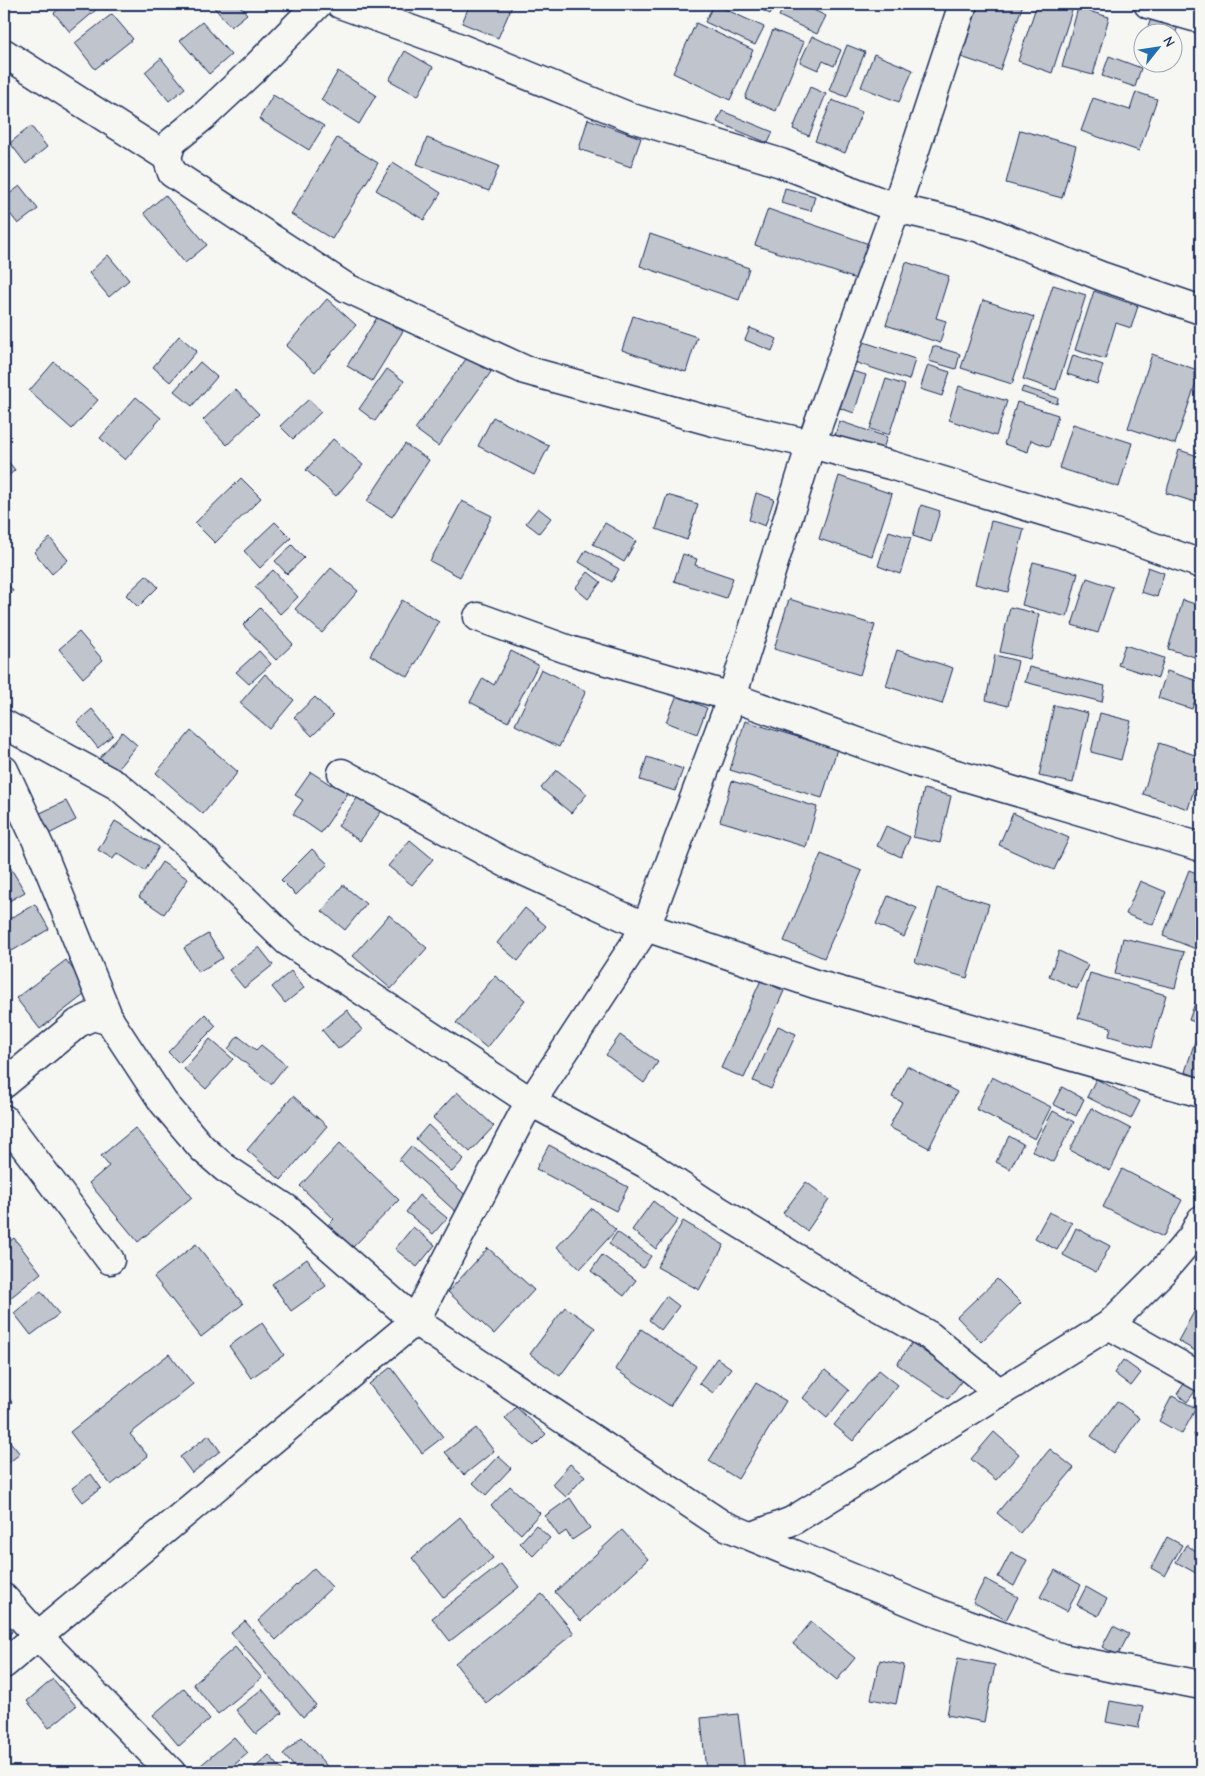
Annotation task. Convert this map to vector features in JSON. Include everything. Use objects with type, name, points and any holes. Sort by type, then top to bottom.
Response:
[{"type":"street","points":[[318,4],[254,69],[206,114],[172,142],[168,157],[172,173],[347,288],[525,370],[714,422],[811,444],[890,465],[1112,532],[1201,564]]},
{"type":"street","points":[[340,4],[443,41],[635,119],[781,163],[896,208],[980,228],[1101,276],[1201,310]]},
{"type":"street","points":[[4,1664],[415,1321],[522,1116],[646,927],[732,697],[811,444],[896,208],[963,4]]},
{"type":"street","points":[[1148,4],[1201,19]]},
{"type":"street","points":[[4,53],[168,157]]},
{"type":"street","points":[[478,617],[572,650],[732,697],[911,762],[1004,788],[1201,848]]},
{"type":"street","points":[[4,724],[118,786],[194,850],[287,941],[532,1102],[650,1166],[703,1201],[818,1271],[930,1336],[1000,1393]]},
{"type":"street","points":[[4,770],[42,852],[110,1021],[164,1102],[202,1148],[225,1168],[287,1209],[415,1321],[721,1524],[940,1614],[1062,1658],[1201,1685]]},
{"type":"street","points":[[342,773],[506,863],[646,927],[815,984],[1201,1093]]},
{"type":"street","points":[[4,1084],[78,1023],[93,1016],[110,1021]]},
{"type":"street","points":[[4,1119],[110,1260]]},
{"type":"street","points":[[753,1536],[792,1521],[1109,1325],[1163,1271],[1192,1237],[1201,1220]]},
{"type":"street","points":[[1109,1325],[1201,1377]]},
{"type":"street","points":[[4,1598],[38,1636],[171,1772]]},
{"type":"building","points":[[65,4],[103,4],[70,32],[54,13]]},
{"type":"building","points":[[211,4],[238,4],[247,14],[231,27]]},
{"type":"building","points":[[470,4],[513,4],[498,38],[462,23]]},
{"type":"building","points":[[714,4],[764,27],[755,45],[705,22]]},
{"type":"building","points":[[750,4],[775,4],[770,14]]},
{"type":"building","points":[[785,4],[801,4],[826,16],[817,34],[779,16]]},
{"type":"building","points":[[979,4],[1023,4],[1000,70],[961,57]]},
{"type":"building","points":[[1037,4],[1074,4],[1052,73],[1018,61]]},
{"type":"building","points":[[1078,8],[1109,17],[1093,75],[1062,67]]},
{"type":"building","points":[[112,14],[133,39],[95,69],[75,43]]},
{"type":"building","points":[[1153,14],[1176,22],[1150,22]]},
{"type":"building","points":[[202,22],[231,55],[209,74],[180,40]]},
{"type":"building","points":[[696,23],[753,50],[730,100],[673,73]]},
{"type":"building","points":[[773,30],[804,42],[776,111],[745,98]]},
{"type":"building","points":[[812,36],[841,50],[834,66],[823,61],[818,70],[800,62]]},
{"type":"building","points":[[847,45],[865,52],[847,97],[829,90]]},
{"type":"building","points":[[405,51],[433,67],[418,96],[389,80]]},
{"type":"building","points":[[874,54],[913,70],[899,102],[861,87]]},
{"type":"building","points":[[1109,56],[1132,65],[1132,72],[1140,72],[1135,87],[1102,76]]},
{"type":"building","points":[[161,58],[185,88],[169,101],[145,72]]},
{"type":"building","points":[[338,71],[376,95],[359,124],[321,100]]},
{"type":"building","points":[[810,87],[826,94],[809,136],[793,129]]},
{"type":"building","points":[[1136,92],[1157,99],[1139,151],[1081,131],[1093,98],[1130,110]]},
{"type":"building","points":[[273,95],[324,126],[309,150],[259,119]]},
{"type":"building","points":[[832,100],[862,112],[845,153],[815,141]]},
{"type":"building","points":[[722,111],[773,132],[768,143],[717,122]]},
{"type":"building","points":[[588,119],[641,138],[631,167],[579,149]]},
{"type":"building","points":[[31,126],[47,147],[26,164],[10,143]]},
{"type":"building","points":[[1020,130],[1076,146],[1062,198],[1006,183]]},
{"type":"building","points":[[337,138],[378,163],[332,239],[291,214]]},
{"type":"building","points":[[427,138],[499,166],[489,191],[417,164]]},
{"type":"building","points":[[393,162],[441,193],[424,220],[376,190]]},
{"type":"building","points":[[20,186],[38,209],[18,224],[4,206],[4,198]]},
{"type":"building","points":[[785,188],[815,196],[811,211],[781,203]]},
{"type":"building","points":[[165,195],[207,245],[185,263],[144,213]]},
{"type":"building","points":[[768,209],[872,245],[859,280],[755,245]]},
{"type":"building","points":[[650,234],[749,268],[739,300],[640,266]]},
{"type":"building","points":[[108,255],[129,280],[109,297],[89,273]]},
{"type":"building","points":[[906,262],[949,276],[936,318],[946,321],[940,343],[886,325]]},
{"type":"building","points":[[1053,285],[1086,295],[1056,390],[1023,379]]},
{"type":"building","points":[[1094,291],[1138,306],[1131,328],[1116,323],[1105,359],[1075,350]]},
{"type":"building","points":[[327,299],[356,325],[315,372],[286,346]]},
{"type":"building","points":[[983,300],[1034,317],[1012,384],[961,368]]},
{"type":"building","points":[[378,316],[403,331],[372,381],[347,366]]},
{"type":"building","points":[[633,316],[697,337],[686,372],[622,350]]},
{"type":"building","points":[[750,328],[777,339],[772,351],[745,340]]},
{"type":"building","points":[[179,336],[197,351],[170,382],[153,367]]},
{"type":"building","points":[[861,341],[915,359],[909,380],[854,362]]},
{"type":"building","points":[[933,346],[960,354],[956,369],[929,361]]},
{"type":"building","points":[[1152,354],[1200,371],[1175,444],[1128,428]]},
{"type":"building","points":[[469,355],[491,372],[438,446],[415,429]]},
{"type":"building","points":[[1073,355],[1103,365],[1097,384],[1067,374]]},
{"type":"building","points":[[54,362],[98,400],[72,429],[29,391]]},
{"type":"building","points":[[200,362],[217,377],[192,406],[174,391]]},
{"type":"building","points":[[928,365],[950,372],[942,396],[920,389]]},
{"type":"building","points":[[387,369],[404,381],[375,421],[359,409]]},
{"type":"building","points":[[852,371],[866,375],[854,413],[840,408]]},
{"type":"building","points":[[886,379],[905,385],[889,435],[870,429]]},
{"type":"building","points":[[959,386],[1007,401],[996,436],[949,420]]},
{"type":"building","points":[[1023,387],[1058,398],[1057,404],[1021,392]]},
{"type":"building","points":[[235,389],[259,414],[227,445],[203,420]]},
{"type":"building","points":[[136,397],[161,418],[125,460],[100,438]]},
{"type":"building","points":[[309,399],[321,412],[293,439],[280,426]]},
{"type":"building","points":[[1017,402],[1058,415],[1049,447],[1031,440],[1028,452],[1004,444]]},
{"type":"building","points":[[493,417],[549,446],[534,475],[478,446]]},
{"type":"building","points":[[839,421],[887,437],[881,455],[834,440]]},
{"type":"building","points":[[1073,424],[1132,443],[1119,487],[1059,468]]},
{"type":"building","points":[[333,439],[363,465],[336,496],[306,470]]},
{"type":"building","points":[[405,444],[429,460],[392,517],[367,501]]},
{"type":"building","points":[[1179,450],[1201,457],[1201,504],[1166,493]]},
{"type":"building","points":[[4,456],[15,470],[4,480]]},
{"type":"building","points":[[839,476],[892,494],[872,556],[819,539]]},
{"type":"building","points":[[241,478],[261,498],[215,543],[195,523]]},
{"type":"building","points":[[756,493],[774,499],[765,526],[749,520]]},
{"type":"building","points":[[667,495],[698,504],[687,540],[656,529]]},
{"type":"building","points":[[462,501],[492,516],[460,577],[430,561]]},
{"type":"building","points":[[921,505],[940,511],[931,542],[913,536]]},
{"type":"building","points":[[538,508],[551,518],[539,533],[526,523]]},
{"type":"building","points":[[991,521],[1024,529],[1008,592],[975,584]]},
{"type":"building","points":[[275,522],[291,538],[260,568],[244,551]]},
{"type":"building","points":[[605,523],[636,541],[624,562],[593,544]]},
{"type":"building","points":[[889,531],[911,538],[900,574],[878,566]]},
{"type":"building","points":[[50,538],[68,560],[52,574],[34,552]]},
{"type":"building","points":[[292,545],[304,558],[287,574],[275,561]]},
{"type":"building","points":[[586,550],[619,569],[612,582],[579,562]]},
{"type":"building","points":[[683,554],[697,559],[695,565],[733,578],[726,598],[674,581]]},
{"type":"building","points":[[1033,562],[1078,573],[1067,617],[1022,605]]},
{"type":"building","points":[[1148,567],[1164,573],[1157,597],[1141,592]]},
{"type":"building","points":[[331,568],[358,591],[322,633],[295,609]]},
{"type":"building","points":[[273,570],[298,597],[280,614],[255,587]]},
{"type":"building","points":[[588,572],[601,582],[588,599],[575,588]]},
{"type":"building","points":[[147,575],[158,587],[138,607],[126,595]]},
{"type":"building","points":[[1087,578],[1113,587],[1098,633],[1072,625]]},
{"type":"building","points":[[4,579],[13,591],[4,598]]},
{"type":"building","points":[[789,599],[875,625],[860,675],[774,649]]},
{"type":"building","points":[[402,600],[439,622],[408,677],[370,655]]},
{"type":"building","points":[[1183,600],[1201,606],[1201,636],[1195,657],[1168,649]]},
{"type":"building","points":[[1010,607],[1039,614],[1030,659],[1000,652]]},
{"type":"building","points":[[260,608],[293,644],[276,660],[243,625]]},
{"type":"building","points":[[79,632],[103,660],[83,678],[59,649]]},
{"type":"building","points":[[1125,645],[1164,658],[1158,678],[1118,665]]},
{"type":"building","points":[[897,650],[953,668],[942,704],[886,686]]},
{"type":"building","points":[[259,651],[271,664],[249,684],[236,672]]},
{"type":"building","points":[[511,651],[538,665],[508,722],[470,702],[483,678],[494,685]]},
{"type":"building","points":[[995,655],[1018,661],[1008,706],[986,700]]},
{"type":"building","points":[[1029,667],[1105,686],[1102,702],[1025,682]]},
{"type":"building","points":[[541,669],[586,691],[559,747],[515,725]]},
{"type":"building","points":[[1167,671],[1201,682],[1192,709],[1158,698]]},
{"type":"building","points":[[265,674],[294,700],[270,729],[240,703]]},
{"type":"building","points":[[677,695],[707,708],[697,734],[666,722]]},
{"type":"building","points":[[315,697],[333,716],[312,736],[294,717]]},
{"type":"building","points":[[1054,705],[1088,713],[1073,783],[1039,776]]},
{"type":"building","points":[[92,709],[113,735],[98,748],[77,722]]},
{"type":"building","points":[[1100,713],[1131,721],[1121,760],[1091,752]]},
{"type":"building","points":[[745,721],[837,749],[822,798],[730,770]]},
{"type":"building","points":[[191,731],[238,772],[203,814],[156,773]]},
{"type":"building","points":[[122,732],[137,745],[115,772],[99,759]]},
{"type":"building","points":[[1159,743],[1201,757],[1201,766],[1188,809],[1143,794]]},
{"type":"building","points":[[647,757],[683,769],[675,791],[640,780]]},
{"type":"building","points":[[557,770],[587,794],[571,813],[541,788]]},
{"type":"building","points":[[311,772],[331,785],[336,779],[351,789],[321,833],[293,814],[303,800],[295,795]]},
{"type":"building","points":[[732,781],[817,807],[806,847],[720,821]]},
{"type":"building","points":[[924,789],[951,796],[940,843],[913,837]]},
{"type":"building","points":[[360,794],[383,809],[360,841],[338,826]]},
{"type":"building","points":[[66,801],[76,820],[47,835],[36,815]]},
{"type":"building","points":[[1013,813],[1069,838],[1054,870],[999,845]]},
{"type":"building","points":[[115,821],[159,847],[145,871],[117,853],[113,859],[98,850]]},
{"type":"building","points":[[886,826],[910,837],[901,857],[877,846]]},
{"type":"building","points":[[410,840],[433,859],[412,885],[388,866]]},
{"type":"building","points":[[312,849],[328,864],[296,895],[281,880]]},
{"type":"building","points":[[821,854],[862,871],[824,958],[784,941]]},
{"type":"building","points":[[162,862],[188,879],[164,914],[139,897]]},
{"type":"building","points":[[10,867],[25,892],[4,904],[4,870]]},
{"type":"building","points":[[1189,870],[1201,875],[1201,951],[1163,936]]},
{"type":"building","points":[[1140,881],[1166,892],[1153,925],[1126,914]]},
{"type":"building","points":[[343,885],[366,904],[345,930],[322,911]]},
{"type":"building","points":[[937,888],[989,904],[967,978],[915,962]]},
{"type":"building","points":[[888,896],[917,908],[904,937],[876,924]]},
{"type":"building","points":[[35,904],[49,929],[12,951],[4,937],[4,922]]},
{"type":"building","points":[[525,908],[546,926],[518,961],[497,943]]},
{"type":"building","points":[[389,915],[427,948],[391,989],[353,956]]},
{"type":"building","points":[[208,934],[223,958],[198,972],[184,948]]},
{"type":"building","points":[[1123,938],[1184,952],[1175,988],[1115,974]]},
{"type":"building","points":[[259,947],[273,965],[244,988],[229,970]]},
{"type":"building","points":[[1059,951],[1088,965],[1077,989],[1049,976]]},
{"type":"building","points":[[66,960],[89,991],[40,1029],[16,998]]},
{"type":"building","points":[[291,971],[304,988],[285,1003],[272,987]]},
{"type":"building","points":[[1090,973],[1166,995],[1151,1048],[1109,1036],[1111,1027],[1078,1018]]},
{"type":"building","points":[[495,976],[525,1000],[487,1048],[456,1023]]},
{"type":"building","points":[[761,980],[784,991],[744,1078],[721,1068]]},
{"type":"building","points":[[1201,986],[1201,1024],[1189,1020]]},
{"type":"building","points":[[347,1010],[362,1030],[338,1049],[322,1030]]},
{"type":"building","points":[[205,1014],[216,1026],[179,1063],[168,1052]]},
{"type":"building","points":[[778,1026],[796,1034],[771,1089],[753,1081]]},
{"type":"building","points":[[620,1035],[658,1062],[644,1083],[606,1055]]},
{"type":"building","points":[[1197,1035],[1201,1036],[1201,1078],[1185,1072]]},
{"type":"building","points":[[238,1036],[256,1050],[261,1045],[286,1065],[271,1084],[228,1049]]},
{"type":"building","points":[[210,1039],[233,1059],[206,1089],[184,1069]]},
{"type":"building","points":[[907,1066],[957,1092],[929,1148],[889,1127],[902,1102],[892,1097]]},
{"type":"building","points":[[992,1077],[1051,1107],[1035,1139],[976,1109]]},
{"type":"building","points":[[1096,1079],[1140,1101],[1131,1119],[1087,1097]]},
{"type":"building","points":[[1062,1087],[1084,1099],[1076,1116],[1053,1104]]},
{"type":"building","points":[[457,1092],[494,1126],[470,1152],[433,1118]]},
{"type":"building","points":[[293,1096],[327,1126],[281,1180],[247,1150]]},
{"type":"building","points":[[1091,1108],[1131,1129],[1110,1171],[1070,1150]]},
{"type":"building","points":[[1053,1111],[1074,1122],[1053,1162],[1032,1151]]},
{"type":"building","points":[[428,1125],[464,1159],[452,1172],[416,1139]]},
{"type":"building","points":[[135,1128],[192,1197],[138,1242],[89,1183],[109,1166],[101,1156]]},
{"type":"building","points":[[1009,1136],[1023,1144],[1010,1169],[996,1162]]},
{"type":"building","points":[[340,1143],[399,1200],[351,1249],[328,1225],[334,1219],[300,1186]]},
{"type":"building","points":[[549,1145],[628,1187],[616,1211],[536,1169]]},
{"type":"building","points":[[411,1146],[470,1199],[457,1213],[399,1160]]},
{"type":"building","points":[[1122,1169],[1182,1200],[1163,1237],[1103,1207]]},
{"type":"building","points":[[806,1182],[829,1199],[807,1231],[783,1213]]},
{"type":"building","points":[[419,1195],[447,1218],[433,1234],[406,1212]]},
{"type":"building","points":[[653,1201],[678,1220],[656,1249],[632,1230]]},
{"type":"building","points":[[592,1208],[616,1230],[580,1269],[557,1247]]},
{"type":"building","points":[[1049,1212],[1072,1223],[1057,1250],[1035,1238]]},
{"type":"building","points":[[683,1221],[724,1245],[699,1290],[657,1267]]},
{"type":"building","points":[[413,1227],[435,1245],[417,1267],[395,1249]]},
{"type":"building","points":[[1076,1228],[1110,1246],[1096,1272],[1063,1255]]},
{"type":"building","points":[[617,1232],[651,1256],[643,1268],[609,1244]]},
{"type":"building","points":[[14,1238],[41,1273],[4,1303],[4,1246]]},
{"type":"building","points":[[196,1244],[243,1304],[201,1337],[154,1277]]},
{"type":"building","points":[[488,1248],[534,1290],[494,1334],[448,1292]]},
{"type":"building","points":[[602,1255],[636,1280],[624,1296],[591,1271]]},
{"type":"building","points":[[307,1259],[326,1286],[291,1311],[272,1284]]},
{"type":"building","points":[[997,1279],[1021,1303],[981,1342],[957,1317]]},
{"type":"building","points":[[41,1291],[59,1314],[31,1335],[14,1313]]},
{"type":"building","points":[[666,1296],[679,1306],[661,1330],[649,1320]]},
{"type":"building","points":[[1201,1299],[1201,1354],[1178,1341]]},
{"type":"building","points":[[565,1307],[595,1328],[560,1376],[530,1354]]},
{"type":"building","points":[[262,1323],[284,1355],[251,1378],[229,1346]]},
{"type":"building","points":[[641,1329],[696,1366],[670,1406],[615,1369]]},
{"type":"building","points":[[912,1343],[963,1379],[948,1399],[897,1364]]},
{"type":"building","points":[[169,1354],[193,1384],[130,1434],[148,1456],[111,1485],[70,1432]]},
{"type":"building","points":[[717,1358],[731,1368],[713,1393],[699,1383]]},
{"type":"building","points":[[1123,1360],[1141,1373],[1131,1386],[1114,1373]]},
{"type":"building","points":[[391,1367],[443,1437],[422,1453],[369,1384]]},
{"type":"building","points":[[825,1370],[849,1390],[827,1418],[803,1398]]},
{"type":"building","points":[[879,1370],[898,1385],[853,1441],[834,1425]]},
{"type":"building","points":[[1188,1378],[1199,1386],[1187,1402],[1177,1394]]},
{"type":"building","points":[[756,1383],[786,1401],[738,1479],[709,1461]]},
{"type":"building","points":[[4,1392],[12,1402],[4,1409]]},
{"type":"building","points":[[1172,1396],[1196,1408],[1182,1434],[1159,1421]]},
{"type":"building","points":[[1117,1401],[1140,1418],[1114,1453],[1091,1436]]},
{"type":"building","points":[[516,1407],[546,1434],[534,1446],[505,1419]]},
{"type":"building","points":[[1201,1420],[1201,1439],[1194,1435]]},
{"type":"building","points":[[476,1428],[494,1451],[464,1475],[445,1452]]},
{"type":"building","points":[[994,1432],[1019,1454],[996,1480],[971,1459]]},
{"type":"building","points":[[209,1435],[220,1451],[192,1473],[180,1457]]},
{"type":"building","points":[[8,1439],[20,1454],[4,1466],[4,1442]]},
{"type":"building","points":[[1050,1449],[1074,1468],[1020,1533],[997,1513]]},
{"type":"building","points":[[498,1456],[511,1468],[486,1495],[473,1483]]},
{"type":"building","points":[[570,1464],[585,1476],[566,1497],[552,1484]]},
{"type":"building","points":[[91,1474],[101,1488],[83,1502],[72,1488]]},
{"type":"building","points":[[510,1486],[540,1513],[521,1534],[491,1506]]},
{"type":"building","points":[[570,1498],[590,1528],[572,1540],[566,1531],[559,1536],[545,1516]]},
{"type":"building","points":[[460,1517],[493,1558],[444,1598],[412,1558]]},
{"type":"building","points":[[536,1525],[550,1538],[533,1556],[520,1543]]},
{"type":"building","points":[[622,1530],[648,1559],[581,1621],[555,1592]]},
{"type":"building","points":[[1167,1537],[1182,1545],[1165,1576],[1151,1568]]},
{"type":"building","points":[[1186,1545],[1201,1554],[1201,1576],[1176,1562]]},
{"type":"building","points":[[1011,1552],[1027,1560],[1014,1586],[998,1577]]},
{"type":"building","points":[[501,1564],[519,1587],[450,1641],[432,1618]]},
{"type":"building","points":[[314,1568],[332,1587],[276,1640],[258,1621]]},
{"type":"building","points":[[1055,1570],[1081,1585],[1067,1611],[1040,1597]]},
{"type":"building","points":[[985,1579],[1018,1597],[1006,1620],[973,1602]]},
{"type":"building","points":[[1086,1587],[1107,1599],[1098,1616],[1077,1605]]},
{"type":"building","points":[[542,1594],[574,1633],[486,1703],[455,1663]]},
{"type":"building","points":[[4,1620],[12,1632],[4,1638]]},
{"type":"building","points":[[245,1621],[316,1705],[303,1717],[231,1633]]},
{"type":"building","points":[[811,1622],[855,1658],[837,1680],[793,1644]]},
{"type":"building","points":[[1113,1626],[1129,1634],[1118,1655],[1102,1647]]},
{"type":"building","points":[[235,1647],[262,1678],[218,1714],[193,1684]]},
{"type":"building","points":[[958,1658],[995,1665],[984,1722],[947,1715]]},
{"type":"building","points":[[880,1660],[904,1665],[896,1704],[871,1699]]},
{"type":"building","points":[[53,1679],[76,1706],[49,1728],[27,1701]]},
{"type":"building","points":[[184,1688],[210,1719],[179,1746],[153,1715]]},
{"type":"building","points":[[262,1689],[282,1713],[256,1734],[236,1710]]},
{"type":"building","points":[[1110,1701],[1143,1707],[1138,1728],[1106,1722]]},
{"type":"building","points":[[738,1714],[745,1772],[706,1772],[701,1718]]},
{"type":"building","points":[[234,1737],[248,1753],[226,1772],[194,1771]]},
{"type":"building","points":[[302,1737],[332,1772],[299,1772],[283,1754]]},
{"type":"building","points":[[269,1755],[284,1772],[250,1772]]}]
